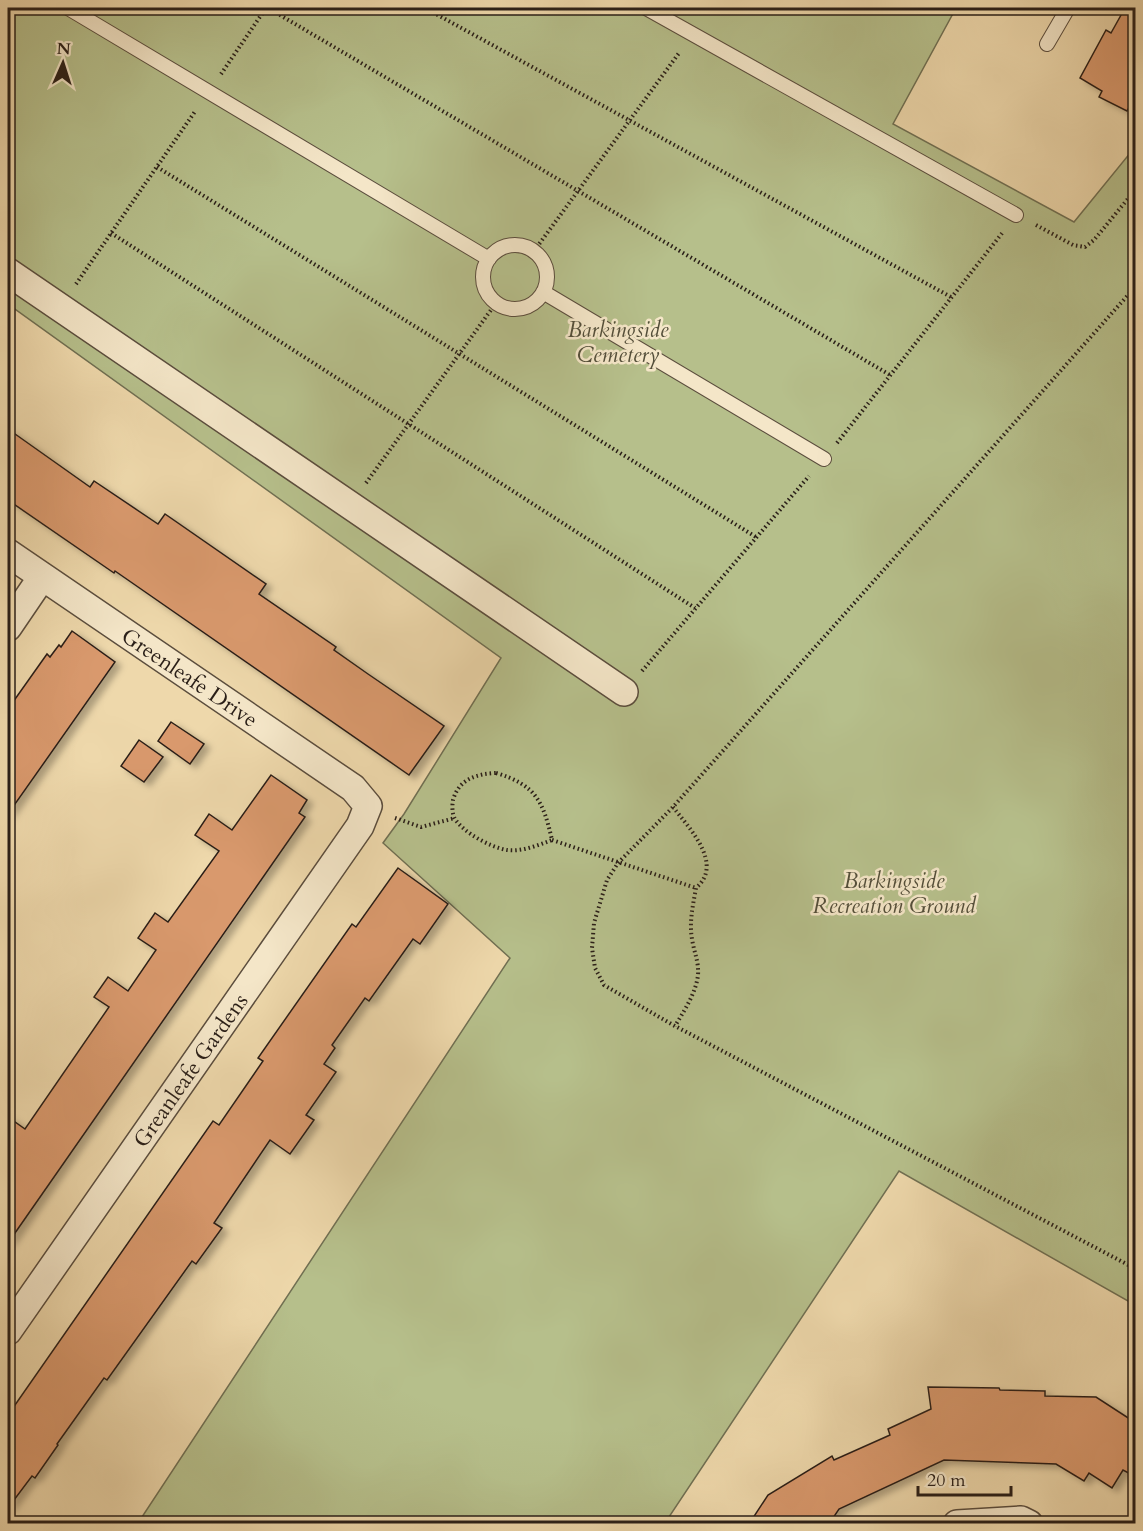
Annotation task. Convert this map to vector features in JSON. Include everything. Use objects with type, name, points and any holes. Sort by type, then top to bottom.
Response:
[{"type":"street","points":[[8,272],[624,692]]},
{"type":"street","name":"Greenleafe Drive","points":[[8,553],[353,788],[369,806]]},
{"type":"street","points":[[8,627],[42,577]]},
{"type":"street","name":"Greanleafe Gardens","points":[[8,1331],[360,826],[369,806]]},
{"type":"street","points":[[957,1524],[1021,1520],[1029,1524]]},
{"type":"lane","points":[[68,8],[489,259]]},
{"type":"lane","points":[[646,8],[1017,215]]},
{"type":"lane","points":[[1047,44],[1068,8]]},
{"type":"lane","points":[[505,246],[525,246],[534,251],[545,265],[546,283],[543,292],[528,306],[517,309],[496,303],[485,287],[483,277],[484,268],[489,259],[505,246]]},
{"type":"lane","points":[[543,292],[824,459]]},
{"type":"path","points":[[60,307],[267,8],[890,375]]},
{"type":"path","points":[[425,8],[951,297]]},
{"type":"path","points":[[534,251],[693,34]]},
{"type":"path","points":[[157,167],[756,537]]},
{"type":"path","points":[[1017,215],[1073,245],[1085,247],[1094,240],[1136,189]]},
{"type":"path","points":[[111,233],[695,608]]},
{"type":"path","points":[[1136,286],[673,807],[618,864],[607,880],[594,923],[592,948],[595,968],[604,985],[675,1026],[1136,1269]]},
{"type":"path","points":[[350,506],[496,303]]},
{"type":"path","points":[[552,840],[542,803],[530,789],[515,779],[496,773],[480,774],[465,780],[456,791],[452,806],[454,818],[475,837],[490,845],[508,850],[526,849],[552,840],[618,864],[696,888]]},
{"type":"path","points":[[673,807],[693,833],[707,863],[704,881],[696,888],[691,920],[691,938],[699,966],[698,979],[688,1005],[675,1026]]},
{"type":"path","points":[[421,827],[454,818]]},
{"type":"green space","points":[[8,8],[956,8],[893,124],[1074,222],[1135,147],[1135,1305],[899,1171],[665,1523],[138,1523],[510,958],[383,843],[404,814],[501,658],[8,304]]},
{"type":"building","points":[[1125,8],[1136,8],[1136,96],[1127,111],[1099,97],[1102,91],[1080,78],[1106,30],[1111,33]]},
{"type":"building","points":[[8,429],[90,487],[94,481],[158,524],[165,514],[266,584],[259,594],[336,647],[334,650],[444,726],[409,775],[115,571],[114,573],[8,500]]},
{"type":"building","points":[[72,631],[115,662],[8,814],[8,709],[47,654],[50,657],[59,645],[61,647]]},
{"type":"building","points":[[171,722],[204,744],[190,764],[158,741]]},
{"type":"building","points":[[139,740],[163,757],[144,782],[121,766]]},
{"type":"building","points":[[271,775],[307,800],[299,813],[305,817],[8,1243],[8,1117],[25,1129],[109,1007],[94,997],[108,977],[128,991],[156,950],[138,938],[155,913],[168,922],[219,851],[195,835],[209,814],[232,830]]},
{"type":"building","points":[[398,868],[448,904],[420,944],[413,939],[369,1001],[365,998],[332,1045],[335,1048],[324,1064],[336,1072],[306,1115],[314,1120],[290,1154],[270,1140],[214,1223],[222,1228],[196,1264],[192,1261],[107,1380],[104,1378],[35,1478],[32,1476],[8,1508],[8,1415],[213,1121],[219,1125],[263,1061],[258,1058],[352,924],[356,927]]},
{"type":"building","points":[[928,1387],[999,1388],[1000,1390],[1045,1391],[1045,1396],[1096,1397],[1136,1423],[1136,1477],[1123,1470],[1112,1488],[1089,1473],[1084,1481],[1056,1464],[944,1460],[839,1509],[829,1524],[749,1524],[768,1495],[832,1456],[834,1460],[890,1435],[888,1429],[931,1409]]},
{"type":"park label","name":"Barkingside Cemetery","points":[[618,342]]},
{"type":"park label","name":"Barkingside Recreation Ground","points":[[894,892]]}]
